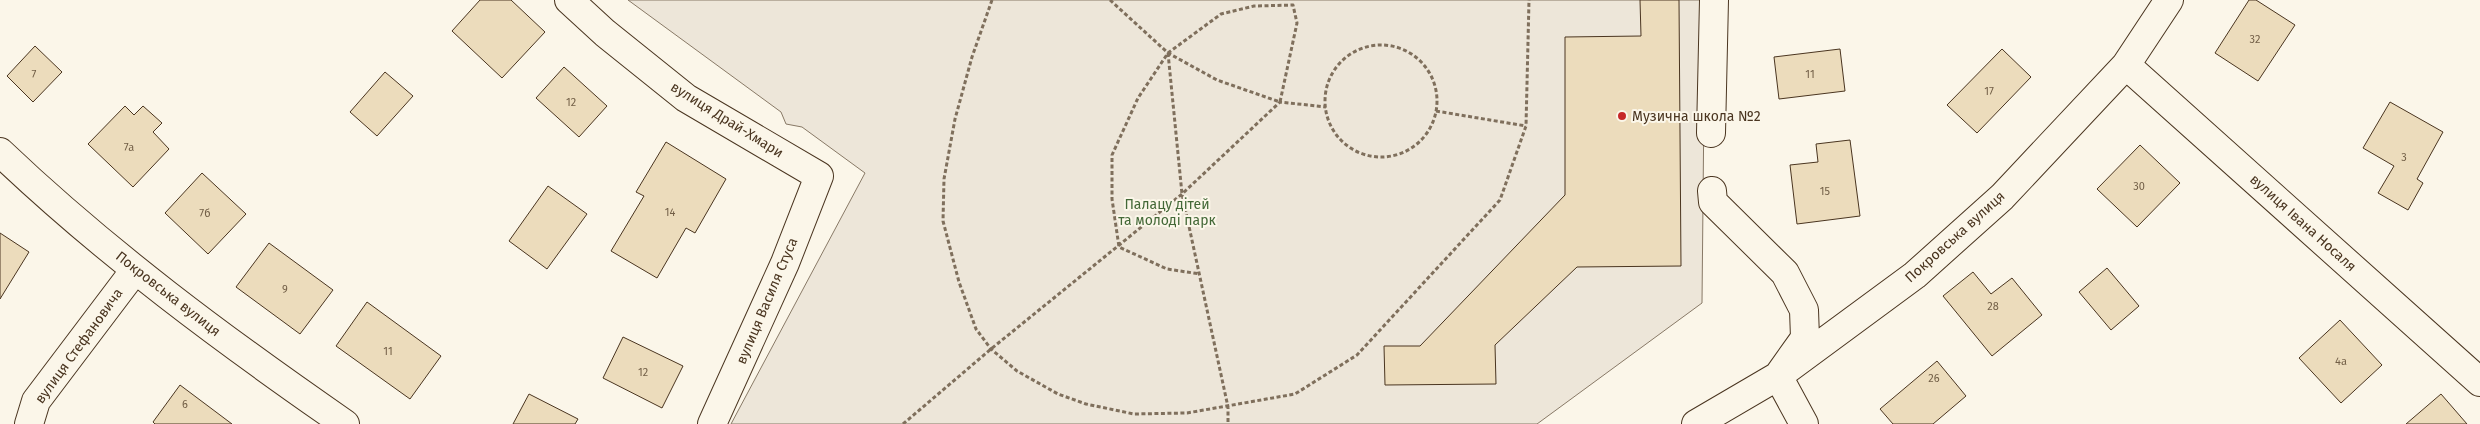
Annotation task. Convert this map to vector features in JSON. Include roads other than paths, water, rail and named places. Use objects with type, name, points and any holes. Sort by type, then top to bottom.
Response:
[{"type":"street","name":"вулиця Драй-Хмари","points":[[569,0],[605,33],[686,98],[819,176]]},
{"type":"street","points":[[1711,133],[1714,0]]},
{"type":"street","name":"Покровська вулиця","points":[[1696,424],[1778,376],[1915,275],[2002,196],[2126,65],[2169,0]]},
{"type":"street","name":"вулиця Івана Носаля","points":[[2126,65],[2480,382]]},
{"type":"street","name":"Покровська вулиця","points":[[0,152],[135,270],[247,356],[345,424]]},
{"type":"street","name":"вулиця Василя Стуса","points":[[712,424],[785,263],[819,176]]},
{"type":"street","points":[[1712,191],[1713,202],[1785,273],[1804,310],[1805,338],[1778,376],[1804,424]]},
{"type":"street","name":"вулиця Стефановича","points":[[29,424],[36,401],[135,270]]},
{"type":"place","name":"Музична школа №2","points":[[1622,116]]},
{"type":"park label","name":"Палацу дітей та молоді парк","points":[[1167,212]]}]
